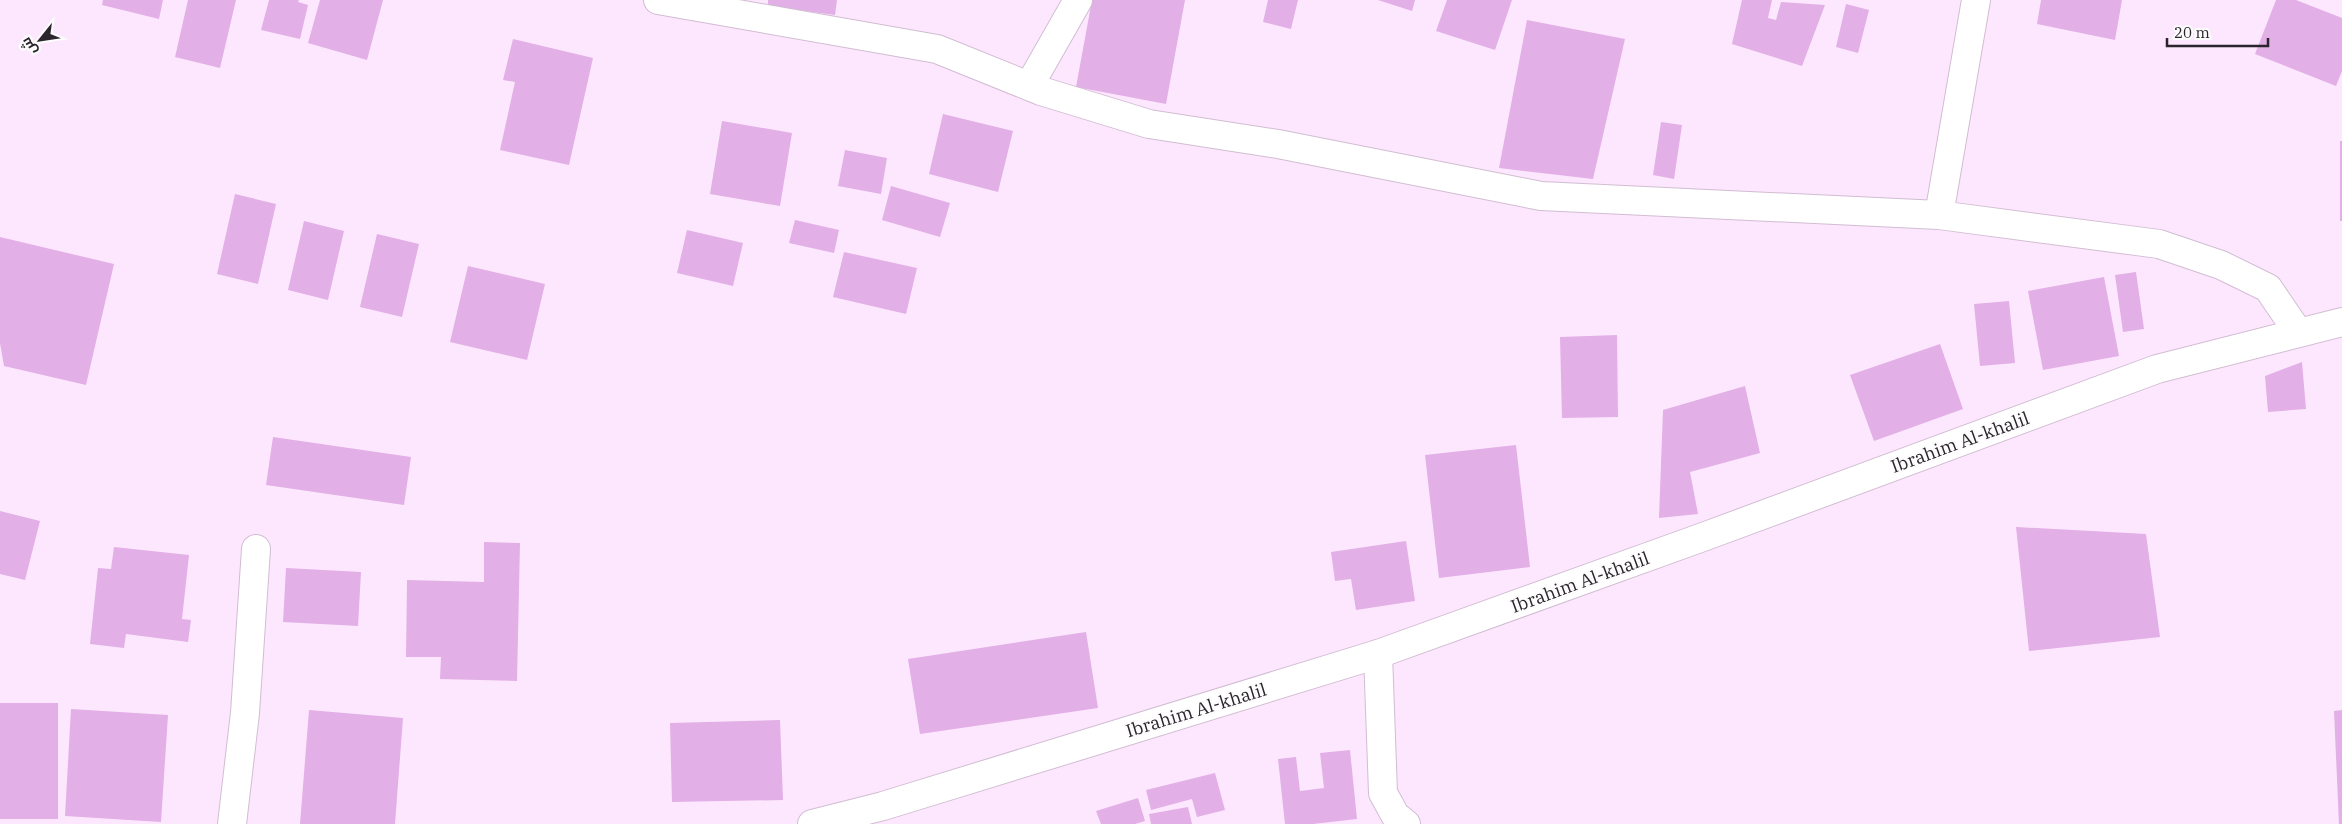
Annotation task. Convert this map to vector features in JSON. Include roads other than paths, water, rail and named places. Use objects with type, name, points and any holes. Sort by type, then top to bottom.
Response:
[{"type":"street","points":[[658,0],[937,49],[1028,86],[1149,124],[1278,144],[1541,196],[1939,214],[2168,247],[2222,265],[2268,288],[2298,332]]},
{"type":"street","points":[[1028,86],[1078,0]]},
{"type":"street","points":[[1939,214],[1976,0]]},
{"type":"street","name":"Ibrahim Al-khalil","points":[[812,824],[883,806],[1378,654],[1712,534],[2157,369],[2342,322]]},
{"type":"street","points":[[232,824],[245,713],[256,548]]},
{"type":"street","points":[[1378,654],[1383,794],[1395,815],[1406,824]]}]
